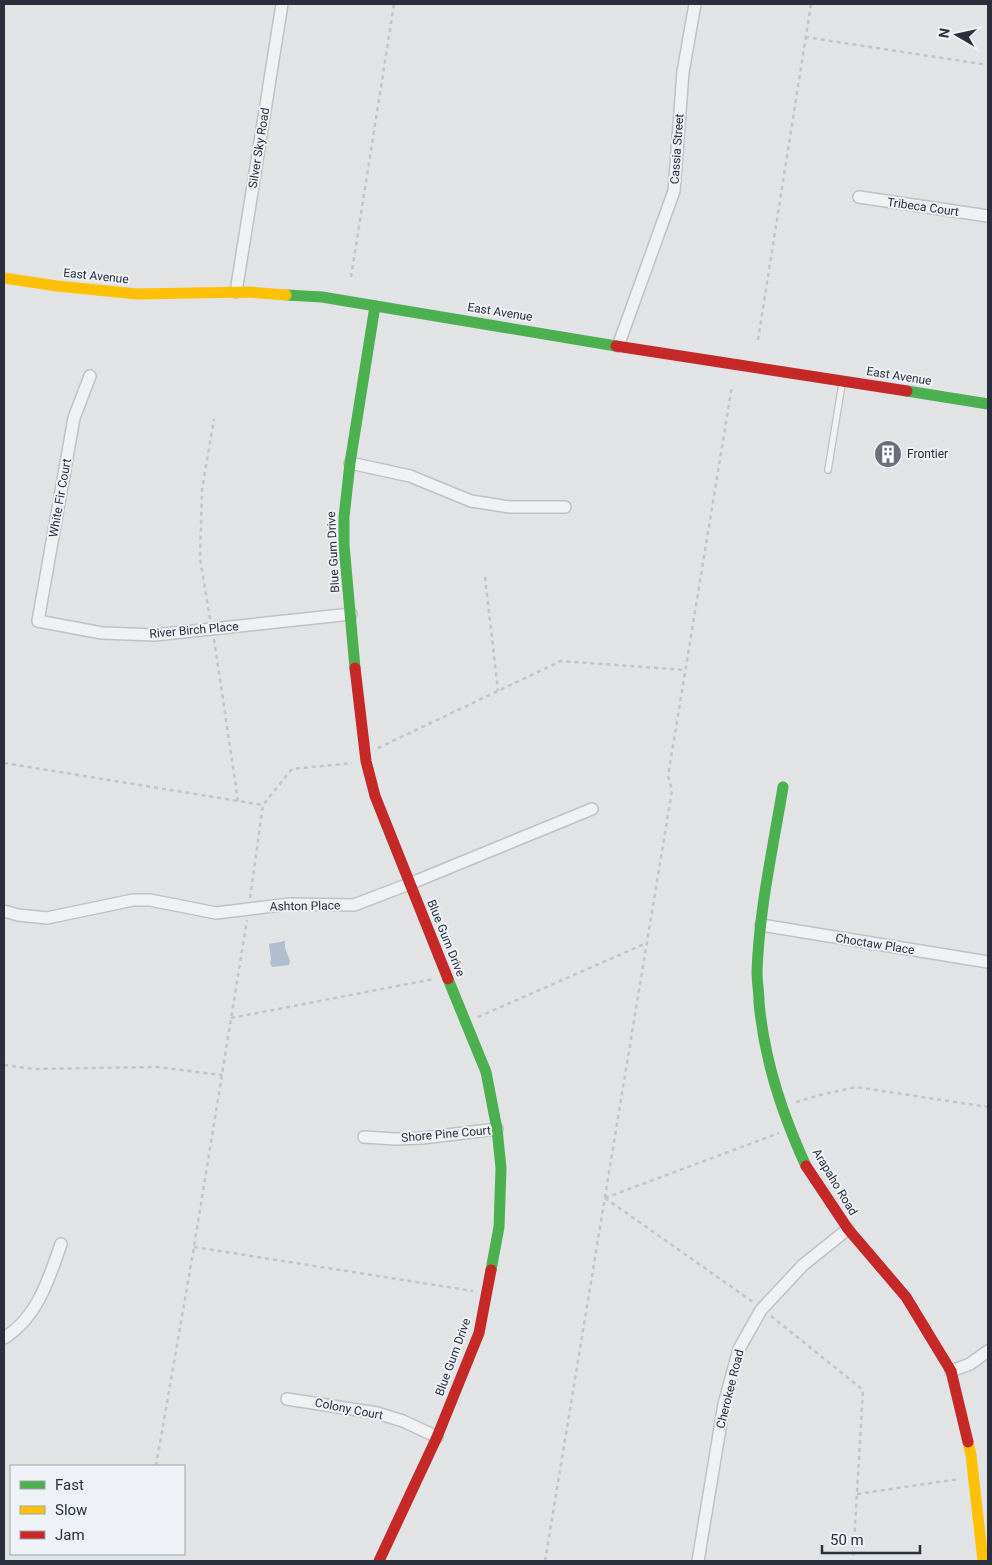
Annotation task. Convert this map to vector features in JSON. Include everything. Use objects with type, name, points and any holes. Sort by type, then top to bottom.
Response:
[{"type":"street","name":"Silver Sky Road","points":[[236,292],[282,4]]},
{"type":"street","name":"Cassia Street","points":[[618,346],[674,191],[683,72],[695,4]]},
{"type":"street","name":"Tribeca Court","points":[[859,197],[988,216]]},
{"type":"street","name":"East Avenue","points":[[4,278],[137,294],[236,292],[322,297],[988,404]]},
{"type":"street","name":"Blue Gum Drive","points":[[375,306],[350,464],[344,517],[358,698],[366,758],[375,796],[486,1072],[498,1129],[501,1168],[499,1227],[480,1333],[437,1437],[379,1561]]},
{"type":"street","name":"White Fir Court","points":[[38,621],[74,418],[90,376]]},
{"type":"street","points":[[350,464],[410,476],[471,501],[510,507],[565,507]]},
{"type":"street","name":"River Birch Place","points":[[38,621],[102,633],[155,635],[351,614]]},
{"type":"street","name":"Arapaho Road","points":[[783,788],[761,925],[757,974],[760,1023],[769,1067],[782,1107],[806,1165],[848,1229],[906,1297],[951,1372],[971,1455],[983,1561]]},
{"type":"street","name":"Ashton Place","points":[[4,911],[18,915],[47,918],[133,900],[150,900],[216,913],[290,904],[354,905],[592,809]]},
{"type":"street","name":"Choctaw Place","points":[[761,925],[988,962]]},
{"type":"street","name":"Shore Pine Court","points":[[364,1136],[395,1139],[422,1138],[498,1129]]},
{"type":"street","name":"Cherokee Road","points":[[698,1561],[724,1404],[739,1349],[762,1308],[803,1265],[848,1229]]},
{"type":"street","points":[[4,1338],[24,1323],[37,1304],[50,1278],[61,1244]]},
{"type":"street","points":[[951,1372],[970,1364],[988,1351]]},
{"type":"street","name":"Colony Court","points":[[287,1398],[377,1413],[403,1421],[437,1437]]},
{"type":"lane","points":[[828,470],[842,381]]},
{"type":"path","points":[[351,277],[394,4]]},
{"type":"path","points":[[758,340],[811,4]]},
{"type":"path","points":[[805,37],[988,65]]},
{"type":"path","points":[[545,1561],[672,790],[668,776],[732,386]]},
{"type":"path","points":[[214,420],[202,488],[200,558],[238,800]]},
{"type":"path","points":[[485,577],[498,692]]},
{"type":"path","points":[[156,1465],[249,909],[263,804],[292,769],[366,758],[561,662],[686,670]]},
{"type":"path","points":[[4,763],[263,804]]},
{"type":"path","points":[[466,1023],[642,946],[646,946]]},
{"type":"path","points":[[231,1018],[446,976]]},
{"type":"path","points":[[4,1065],[33,1069],[157,1067],[222,1075]]},
{"type":"path","points":[[782,1107],[820,1094],[856,1087],[988,1107]]},
{"type":"path","points":[[605,1198],[791,1129]]},
{"type":"path","points":[[605,1198],[762,1308],[863,1390],[854,1561]]},
{"type":"path","points":[[194,1247],[487,1293]]},
{"type":"path","points":[[857,1494],[974,1477]]},
{"type":"water","points":[[285,941],[285,948],[290,961],[289,965],[272,967],[269,944]]},
{"type":"traffic: fast","points":[[286,295],[322,297],[616,346]]},
{"type":"traffic: fast","points":[[355,668],[344,545],[344,517],[350,463],[375,306]]},
{"type":"traffic: fast","points":[[907,391],[988,404]]},
{"type":"traffic: fast","points":[[783,787],[763,902],[757,980],[761,1024],[775,1086],[789,1127],[806,1166]]},
{"type":"traffic: fast","points":[[448,979],[486,1072],[497,1129],[501,1168],[499,1227],[491,1270]]},
{"type":"traffic: slow","points":[[4,278],[57,286],[137,294],[248,292],[286,295]]},
{"type":"traffic: slow","points":[[968,1442],[983,1561]]},
{"type":"traffic: jam","points":[[616,346],[907,391]]},
{"type":"traffic: jam","points":[[355,668],[366,761],[375,796],[448,979]]},
{"type":"traffic: jam","points":[[806,1166],[848,1229],[906,1297],[951,1371],[968,1442]]},
{"type":"traffic: jam","points":[[379,1561],[437,1437],[479,1333],[491,1270]]},
{"type":"place","name":"Frontier","points":[[888,454]]}]
